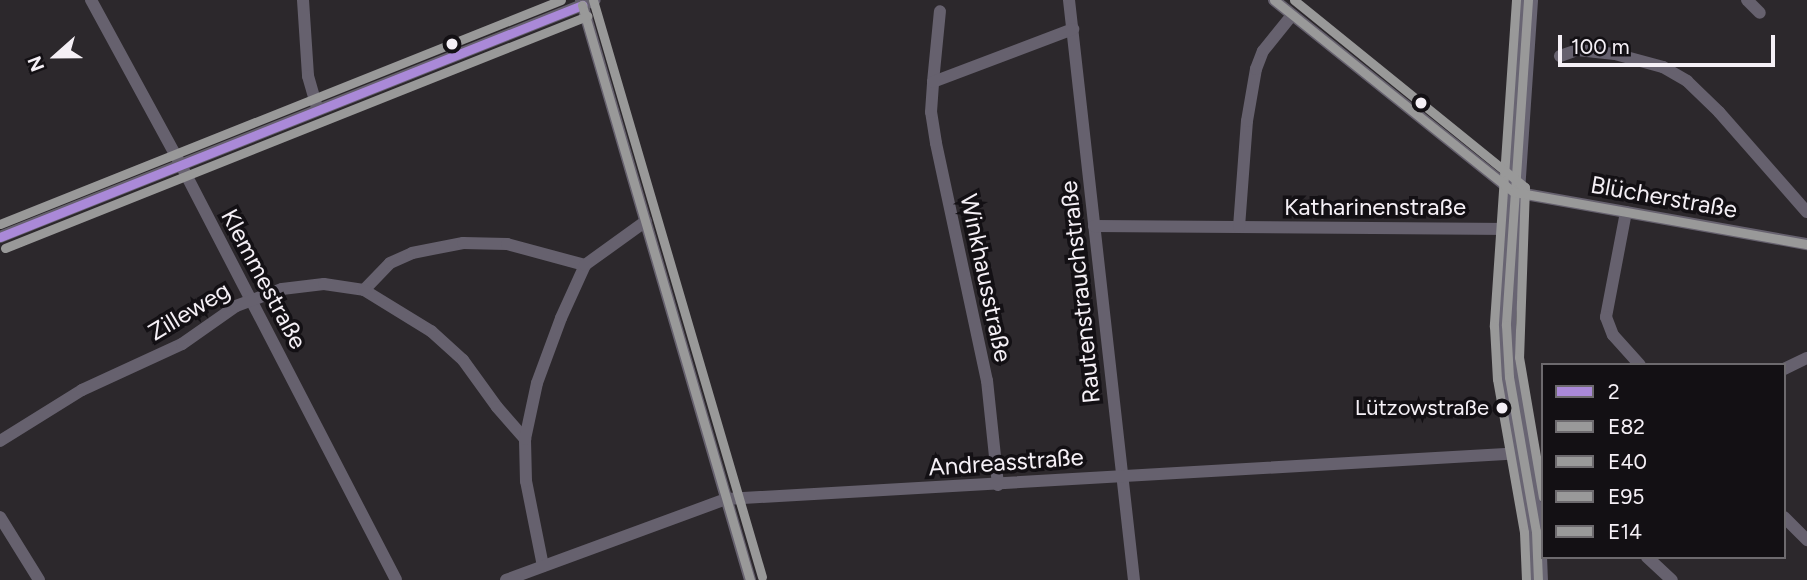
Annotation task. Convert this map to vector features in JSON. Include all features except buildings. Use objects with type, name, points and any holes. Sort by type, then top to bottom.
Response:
[{"type":"main road","points":[[1528,0],[1510,229],[1507,358],[1523,453],[1536,481],[1538,580]]},
{"type":"street","name":"Klemmestraße","points":[[91,0],[251,298],[396,580]]},
{"type":"street","points":[[303,0],[308,76],[318,110]]},
{"type":"street","name":"Rautenstrauchstraße","points":[[1069,0],[1134,580]]},
{"type":"street","points":[[1274,0],[1514,191]]},
{"type":"street","points":[[1747,0],[1760,13]]},
{"type":"street","points":[[0,237],[586,2],[750,580]]},
{"type":"street","name":"Winkhausstraße","points":[[940,11],[931,112],[987,381],[998,485]]},
{"type":"street","points":[[1239,227],[1247,121],[1255,69],[1263,51],[1292,15]]},
{"type":"street","points":[[933,82],[1073,29]]},
{"type":"street","points":[[1560,56],[1577,50],[1615,54],[1663,67],[1686,81],[1719,112],[1807,212]]},
{"type":"street","name":"Blücherstraße","points":[[1514,191],[1807,244]]},
{"type":"street","points":[[1626,212],[1606,317],[1613,335],[1638,363]]},
{"type":"street","points":[[544,566],[526,481],[525,439],[537,383],[561,318],[585,265],[646,221]]},
{"type":"street","name":"Katharinenstraße","points":[[1094,226],[1510,229]]},
{"type":"street","points":[[364,289],[390,263],[412,253],[463,243],[507,244],[585,265]]},
{"type":"street","name":"Zilleweg","points":[[0,441],[82,390],[182,344],[251,298],[305,284],[364,289],[431,331],[463,360],[497,407],[525,439]]},
{"type":"street","points":[[1786,368],[1807,358]]},
{"type":"street","name":"Andreasstraße","points":[[506,580],[726,499],[1523,453]]},
{"type":"street","points":[[0,517],[39,580]]},
{"type":"street","points":[[1786,518],[1807,540]]},
{"type":"street","points":[[1649,559],[1672,580]]},
{"type":"transit line","name":"E95","points":[[0,224],[561,0]]},
{"type":"transit line","name":"E95","points":[[593,0],[762,577]]},
{"type":"transit line","name":"E14","points":[[1274,0],[1514,192],[1807,244]]},
{"type":"transit line","name":"E95","points":[[1294,0],[1525,187],[1519,357],[1541,485]]},
{"type":"transit line","name":"E40","points":[[1516,0],[1494,326],[1497,379],[1524,532],[1526,580]]},
{"type":"transit line","name":"E82","points":[[1528,0],[1506,325],[1509,377],[1536,531],[1538,580]]},
{"type":"transit line","name":"2","points":[[0,237],[582,5]]},
{"type":"transit line","name":"E82","points":[[582,5],[750,580]]},
{"type":"transit line","name":"E40","points":[[5,248],[587,16]]},
{"type":"place","name":"Lützowstraße","points":[[1502,408]]}]
